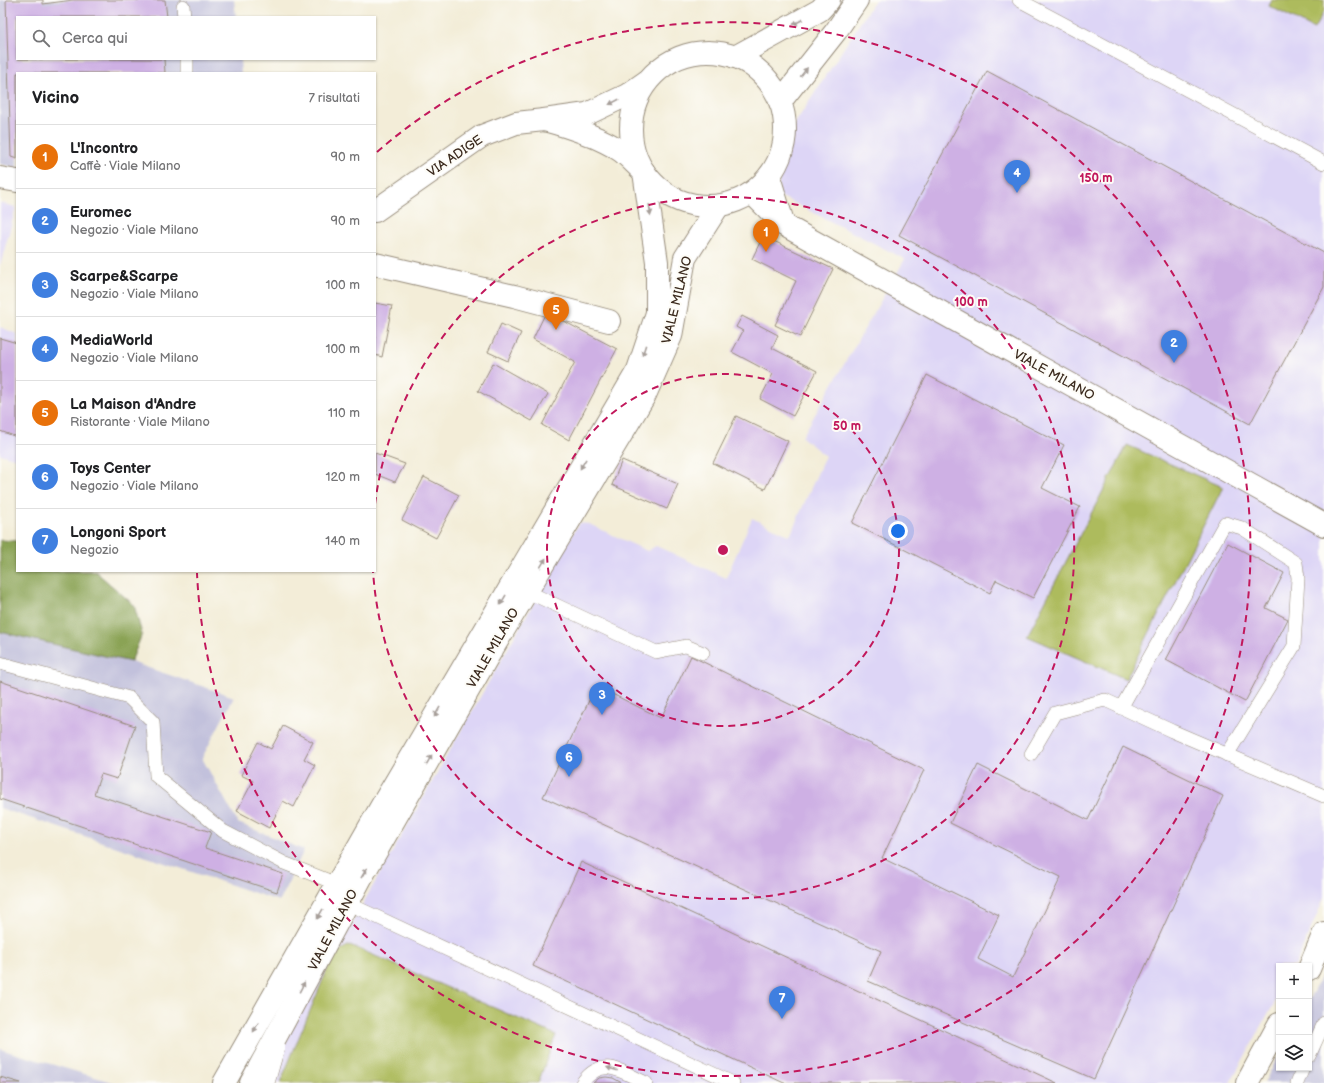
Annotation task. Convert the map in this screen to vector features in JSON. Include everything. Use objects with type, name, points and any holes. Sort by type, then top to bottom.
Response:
[{"type":"main road","points":[[735,57],[820,10],[829,0]]},
{"type":"main road","points":[[780,102],[836,31],[857,0]]},
{"type":"main road","points":[[644,172],[634,150],[631,126],[636,102],[647,81],[665,64],[687,54],[711,52],[735,57],[754,67],[770,83],[780,102],[785,128],[781,154],[769,177],[752,193],[717,208]]},
{"type":"main road","name":"VIA ADIGE","points":[[376,211],[482,136],[516,123],[587,114],[627,95],[647,81]]},
{"type":"main road","name":"VIA ADIGE","points":[[544,120],[568,127],[596,138],[621,151],[664,193],[674,200],[696,206],[717,208]]},
{"type":"main road","name":"VIALE MILANO","points":[[224,1083],[381,807],[638,370],[656,313],[657,262],[644,172]]},
{"type":"main road","points":[[769,177],[784,225]]},
{"type":"main road","points":[[0,178],[16,181]]},
{"type":"main road","name":"VIALE MILANO","points":[[752,193],[784,225],[1324,525]]},
{"type":"main road","name":"VIALE MILANO","points":[[251,1083],[347,903],[526,591],[645,396],[671,336],[685,258],[717,208]]},
{"type":"main road","points":[[376,264],[514,296],[609,321]]},
{"type":"main road","points":[[1312,963],[1324,933]]},
{"type":"main road","points":[[1246,1083],[1276,1029]]},
{"type":"lane","points":[[1020,0],[1324,163]]},
{"type":"lane","points":[[187,60],[188,72]]},
{"type":"lane","points":[[1121,708],[1225,523],[1242,528],[1296,563],[1298,578],[1294,646],[1227,755]]},
{"type":"lane","points":[[526,591],[656,652],[686,646],[703,654]]},
{"type":"lane","points":[[0,663],[129,698],[152,722],[156,776],[223,831],[284,863],[337,884]]},
{"type":"lane","points":[[1031,754],[1055,713],[1105,700],[1227,755],[1324,796]]},
{"type":"lane","points":[[347,903],[733,1083]]},
{"type":"lane","points":[[268,1083],[286,1017]]},
{"type":"lane","points":[[1312,1049],[1324,1023]]},
{"type":"lane","points":[[582,1083],[594,1070],[606,1067],[646,1083]]},
{"type":"lane","points":[[1297,1083],[1302,1071]]},
{"type":"shaded area","points":[[0,0],[234,0],[236,16],[16,16],[16,60],[240,60],[241,72],[16,72],[16,168],[0,164]]},
{"type":"shaded area","points":[[875,0],[1324,0],[1324,898],[1296,963],[1276,963],[1276,1000],[1230,1083],[261,1083],[579,523],[589,524],[647,551],[656,546],[726,578],[752,518],[790,536],[825,456],[802,437],[905,259],[778,195],[781,145]]},
{"type":"shaded area","points":[[0,203],[16,207],[0,266]]},
{"type":"shaded area","points":[[0,327],[16,334],[16,459],[0,454]]},
{"type":"shaded area","points":[[0,632],[131,662],[234,697],[202,758],[238,823],[304,850],[279,901],[0,808]]},
{"type":"shaded area","points":[[1324,970],[1324,1083],[1264,1083],[1276,1061],[1276,1071],[1312,1071],[1312,994]]},
{"type":"shaded area","points":[[0,1049],[115,1083],[0,1083]]},
{"type":"green space","points":[[1272,0],[1324,0],[1324,11],[1314,29],[1269,6]]},
{"type":"green space","points":[[1127,445],[1223,487],[1126,679],[1027,636]]},
{"type":"green space","points":[[0,540],[16,541],[16,572],[96,572],[134,605],[142,634],[131,662],[0,632]]},
{"type":"green space","points":[[350,945],[556,1035],[538,1083],[280,1083],[334,953]]},
{"type":"building","points":[[6,0],[43,0],[43,4],[73,0],[165,0],[167,16],[16,16],[16,60],[164,60],[165,72],[16,72],[16,159],[11,157]]},
{"type":"building","points":[[987,71],[1324,253],[1324,287],[1250,424],[899,235]]},
{"type":"building","points":[[763,236],[833,269],[800,337],[775,325],[796,281],[752,259]]},
{"type":"building","points":[[376,303],[392,306],[382,357],[376,355]]},
{"type":"building","points":[[546,312],[617,349],[569,440],[542,425],[575,362],[533,339]]},
{"type":"building","points":[[742,316],[778,335],[772,348],[817,371],[793,416],[760,399],[773,374],[732,352],[743,331],[736,327]]},
{"type":"building","points":[[501,324],[521,333],[508,361],[488,352]]},
{"type":"building","points":[[0,338],[16,343],[16,437],[0,431]]},
{"type":"building","points":[[493,363],[548,394],[532,421],[478,391]]},
{"type":"building","points":[[927,375],[1064,445],[1042,488],[1080,507],[1033,598],[996,580],[990,593],[852,523]]},
{"type":"building","points":[[736,416],[788,441],[765,489],[713,463]]},
{"type":"building","points":[[376,453],[405,464],[395,482],[376,474]]},
{"type":"building","points":[[622,460],[678,484],[667,509],[612,485]]},
{"type":"building","points":[[424,477],[459,495],[436,538],[402,520]]},
{"type":"building","points":[[1228,543],[1284,573],[1266,608],[1288,619],[1245,702],[1166,660]]},
{"type":"building","points":[[691,656],[924,770],[882,858],[999,915],[978,959],[1013,977],[1061,877],[950,823],[978,765],[1088,820],[1123,747],[1223,796],[1094,1079],[868,981],[881,951],[543,797],[596,686],[661,718]]},
{"type":"building","points":[[0,681],[135,726],[117,779],[101,774],[94,794],[211,832],[205,848],[283,874],[277,892],[0,799]]},
{"type":"building","points":[[283,726],[313,742],[304,759],[315,765],[294,807],[283,801],[269,828],[237,811],[253,781],[241,775],[258,742],[271,749]]},
{"type":"building","points":[[581,862],[1057,1083],[784,1083],[533,966]]},
{"type":"building","points":[[0,1077],[21,1083],[0,1083]]},
{"type":"building","points":[[599,1078],[613,1078],[622,1083],[593,1083]]},
{"type":"place","name":"MediaWorld","points":[[1017,193]]},
{"type":"place","name":"L'Incontro","points":[[766,252]]},
{"type":"place","name":"La Maison d'Andre","points":[[556,330]]},
{"type":"place","name":"Euromec","points":[[1174,363]]},
{"type":"place","name":"Scarpe&Scarpe","points":[[602,715]]},
{"type":"place","name":"Toys Center","points":[[569,777]]},
{"type":"place","name":"Longoni Sport","points":[[782,1019]]}]
